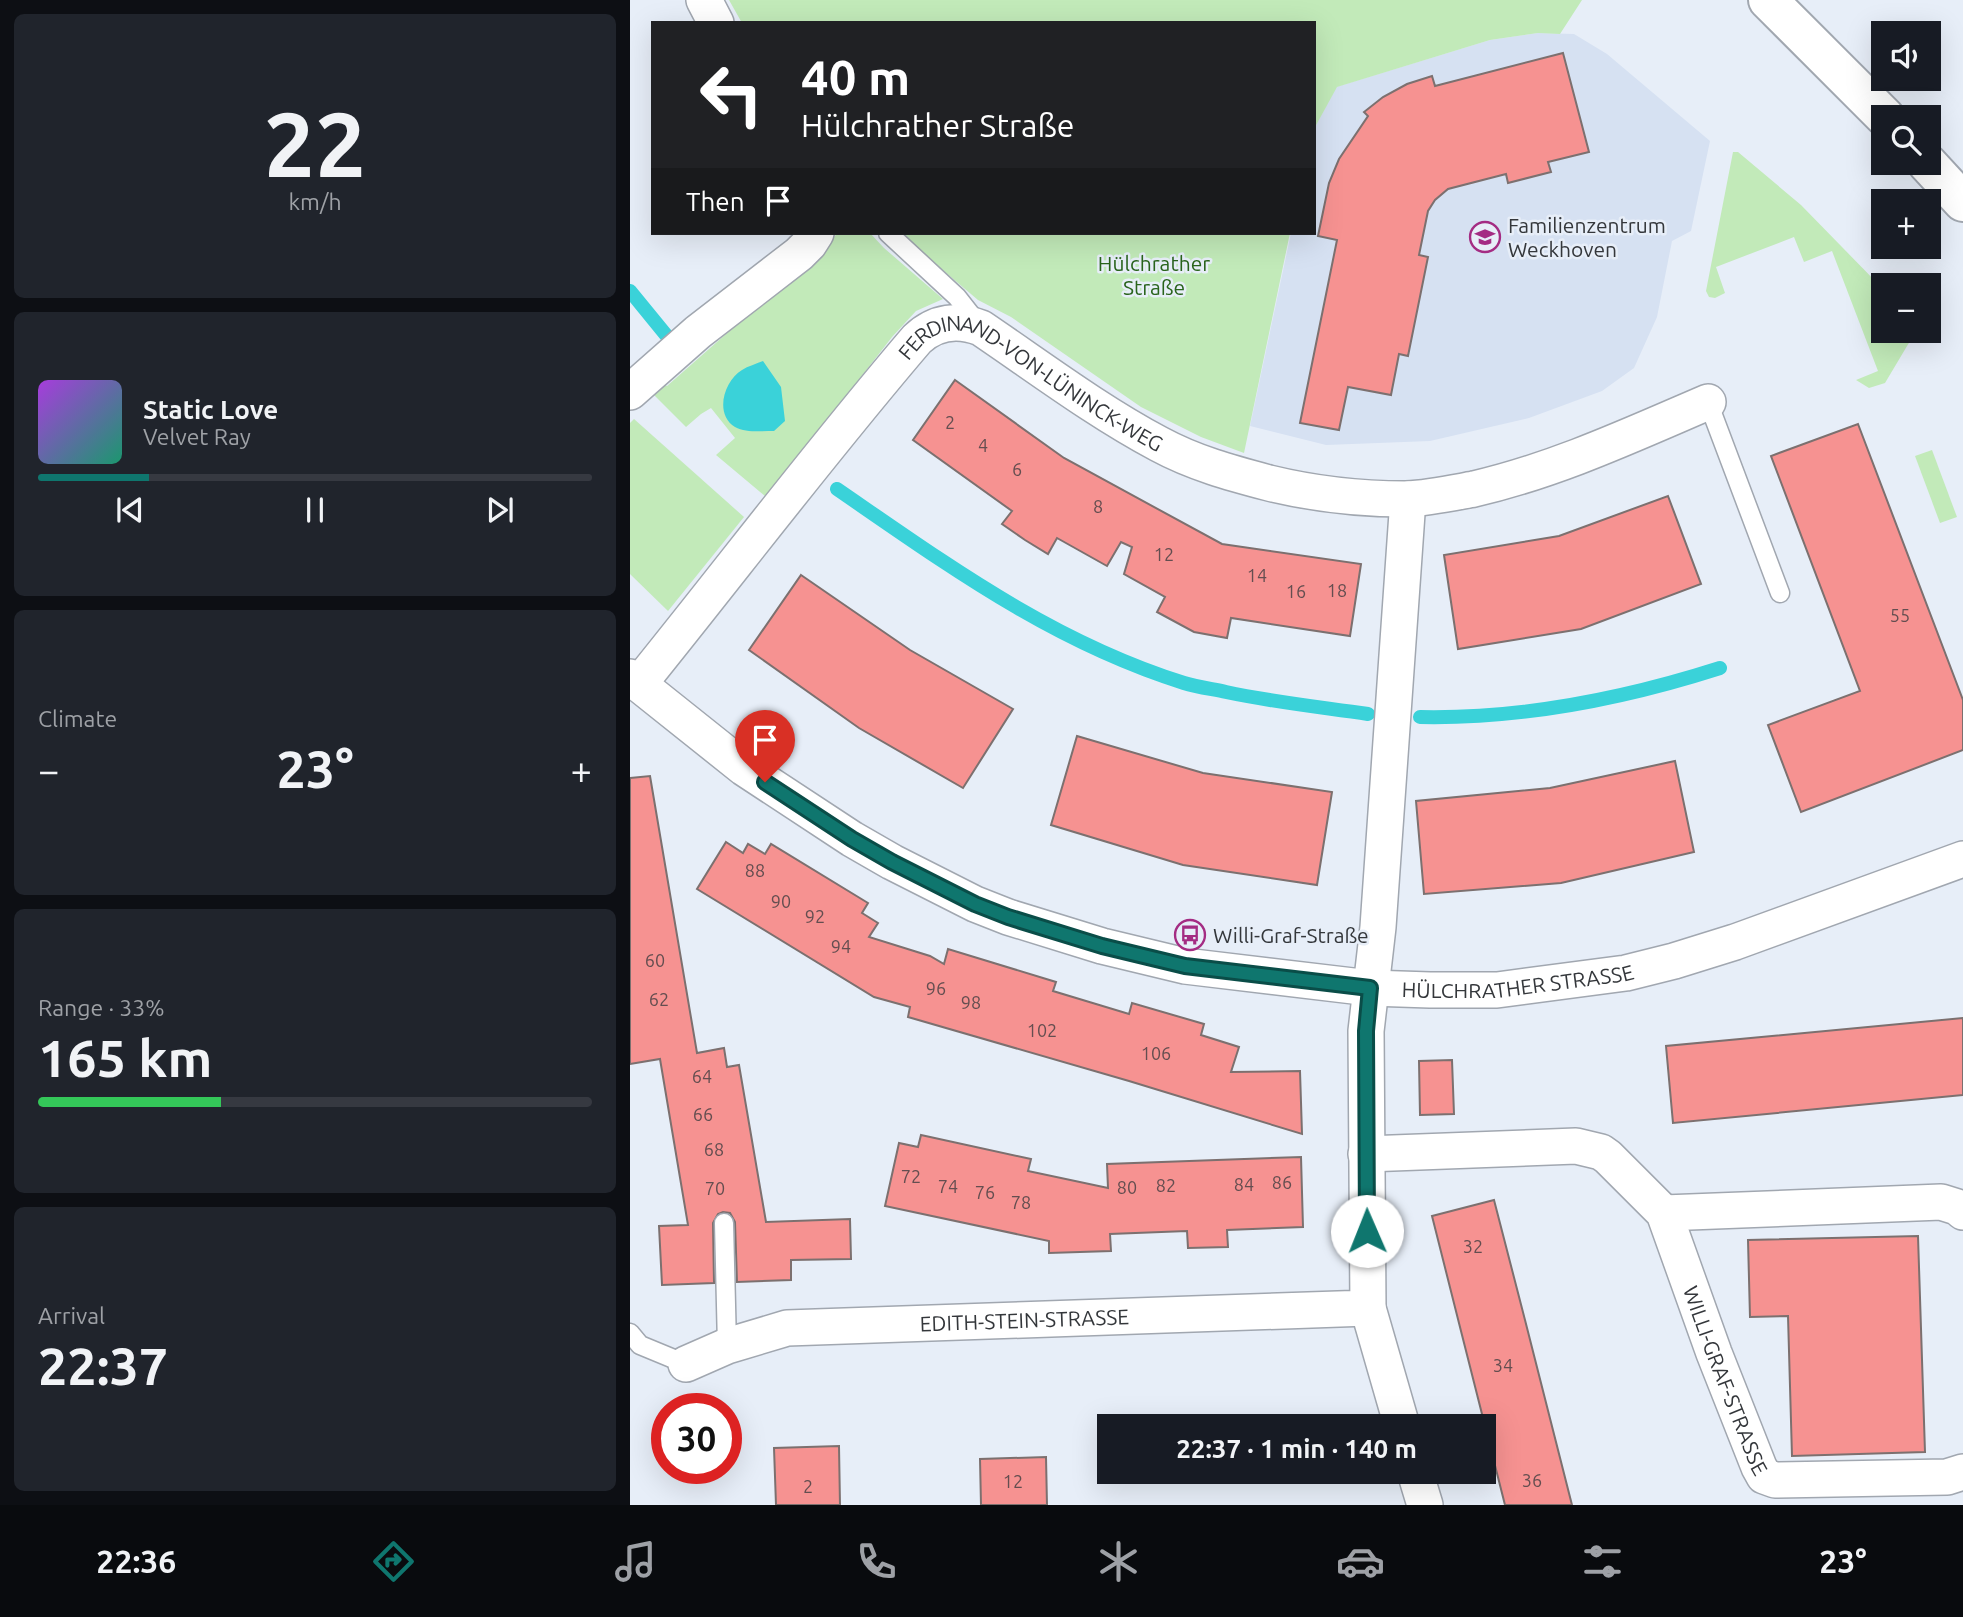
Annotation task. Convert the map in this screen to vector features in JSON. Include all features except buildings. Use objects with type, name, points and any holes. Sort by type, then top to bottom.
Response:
[{"type":"main road","points":[[1768,0],[1873,105]]},
{"type":"main road","points":[[1938,175],[1963,202]]},
{"type":"street","points":[[704,0],[715,21]]},
{"type":"street","points":[[630,392],[698,332],[799,254],[815,235]]},
{"type":"street","name":"FERDINAND-VON-LÜNINCK-WEG","points":[[634,681],[762,531],[823,451],[917,338],[929,329],[948,323],[965,323],[981,328],[1106,413],[1160,445],[1190,459],[1220,471],[1293,488],[1356,497],[1408,499],[1505,482],[1572,461],[1708,402]]},
{"type":"street","points":[[1399,1414],[1368,1308],[1366,1031],[1378,927],[1408,499]]},
{"type":"street","name":"HÜLCHRATHER STRASSE","points":[[634,681],[744,768],[892,862],[975,904],[1008,917],[1102,946],[1185,966],[1370,988],[1430,990],[1497,990],[1626,973],[1735,942],[1963,859]]},
{"type":"street","name":"WILLI-GRAF-STRASSE","points":[[1366,1154],[1576,1146],[1601,1152],[1616,1163],[1664,1213],[1714,1353],[1764,1476],[1775,1480],[1947,1477],[1962,1474]]},
{"type":"street","points":[[1664,1213],[1941,1202],[1963,1212]]},
{"type":"street","name":"EDITH-STEIN-STRASSE","points":[[686,1364],[727,1346],[787,1328],[1368,1308]]},
{"type":"street","points":[[1419,1484],[1425,1505]]},
{"type":"lane","points":[[890,235],[957,297],[981,328]]},
{"type":"lane","points":[[1708,402],[1780,593]]},
{"type":"lane","points":[[724,1223],[727,1346]]},
{"type":"lane","points":[[630,1333],[640,1345],[686,1364]]},
{"type":"shaded area","name":"Familienzentrum Weckhoven","points":[[1538,33],[1574,34],[1607,54],[1710,141],[1691,231],[1672,241],[1657,317],[1634,368],[1602,391],[1529,418],[1430,441],[1326,445],[1250,426],[1291,235],[1316,235],[1316,125],[1336,87],[1490,40]]},
{"type":"green space","points":[[729,0],[1582,0],[1560,34],[1538,33],[1490,40],[1337,87],[1316,125],[1316,21],[741,21]]},
{"type":"green space","points":[[1733,152],[1738,152],[1801,205],[1871,277],[1871,343],[1909,343],[1885,383],[1869,388],[1856,380],[1878,371],[1832,251],[1804,262],[1794,237],[1716,267],[1725,293],[1715,298],[1709,297],[1706,291]]},
{"type":"green space","points":[[836,235],[872,235],[943,299],[916,311],[892,337],[778,484],[772,502],[716,455],[735,438],[711,408],[686,427],[650,391],[660,382],[667,386],[825,251]]},
{"type":"green space","name":"Hülchrather Straße","points":[[904,235],[1290,235],[1244,453],[1201,437],[1141,407],[1011,317],[978,300]]},
{"type":"green space","points":[[634,419],[744,517],[668,611],[630,574],[630,423]]},
{"type":"green space","points":[[1932,450],[1957,517],[1940,523],[1915,456]]},
{"type":"water","points":[[763,361],[781,387],[785,421],[774,431],[739,429],[725,414],[723,406],[726,389],[742,370]]},
{"type":"waterway","points":[[630,291],[666,335]]},
{"type":"waterway","points":[[837,489],[1003,600],[1090,646],[1136,666],[1199,687],[1368,714]]},
{"type":"waterway","points":[[1420,717],[1496,715],[1572,705],[1646,689],[1720,668]]},
{"type":"place","name":"Familienzentrum Weckhoven","points":[[1485,237]]},
{"type":"place","name":"Willi-Graf-Straße","points":[[1190,935]]},
{"type":"route","points":[[765,782],[892,862],[975,904],[1008,917],[1102,946],[1185,966],[1370,988],[1366,1031],[1367,1231]]}]
